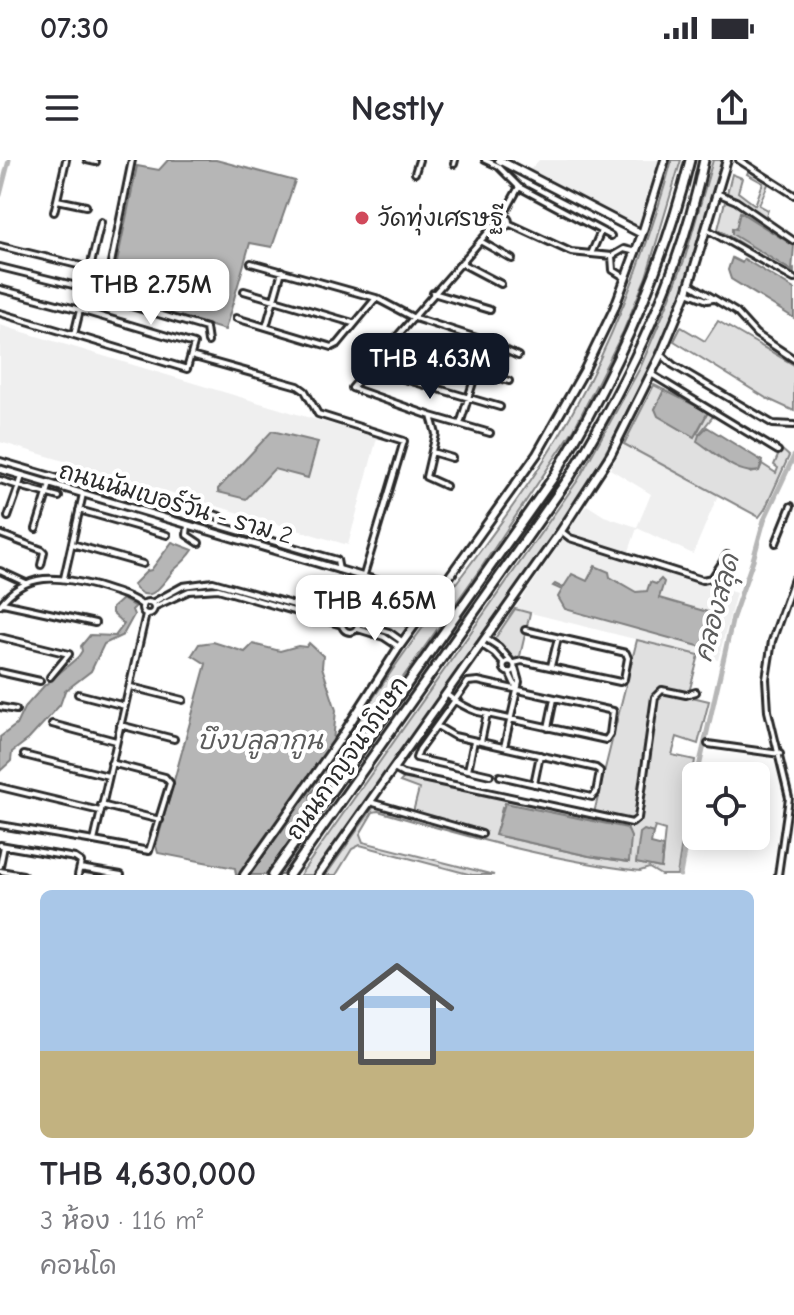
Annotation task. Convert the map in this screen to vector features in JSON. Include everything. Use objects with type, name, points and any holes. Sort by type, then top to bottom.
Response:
[{"type":"highway","name":"ถนนกาญจนาภิเษก","points":[[272,875],[553,478],[575,441],[609,379],[641,308],[681,197],[690,160]]},
{"type":"highway","name":"ถนนกาญจนาภิเษก","points":[[289,875],[571,475],[609,413],[670,278],[704,160]]},
{"type":"main road","points":[[499,160],[642,234]]},
{"type":"main road","points":[[244,875],[340,739],[401,644],[537,454],[584,371],[626,278],[665,160]]},
{"type":"main road","points":[[318,875],[561,531],[611,454],[661,354],[688,288],[727,160]]},
{"type":"street","points":[[54,212],[66,160]]},
{"type":"street","points":[[87,160],[96,162]]},
{"type":"street","points":[[132,160],[104,298],[206,328],[208,342]]},
{"type":"street","points":[[415,173],[419,160]]},
{"type":"street","points":[[485,160],[498,166],[519,187],[611,236]]},
{"type":"street","points":[[739,160],[794,195]]},
{"type":"street","points":[[490,433],[353,390],[352,385],[503,216],[519,187]]},
{"type":"street","points":[[719,194],[736,201],[794,241]]},
{"type":"street","points":[[57,200],[86,206]]},
{"type":"street","points":[[503,216],[508,223],[571,252],[612,256],[624,249],[636,252]]},
{"type":"street","points":[[74,335],[101,222]]},
{"type":"street","points":[[497,222],[501,227],[508,223]]},
{"type":"street","points":[[708,230],[794,279]]},
{"type":"street","points":[[591,254],[601,231]]},
{"type":"street","points":[[480,241],[512,259]]},
{"type":"street","points":[[0,246],[90,268]]},
{"type":"street","points":[[612,256],[613,270],[626,278]]},
{"type":"street","points":[[460,262],[501,284]]},
{"type":"street","points":[[251,263],[376,298],[412,317],[486,341],[518,356]]},
{"type":"street","points":[[0,267],[85,288]]},
{"type":"street","points":[[266,327],[282,271]]},
{"type":"street","points":[[688,288],[709,294],[736,312],[756,334],[794,359]]},
{"type":"street","points":[[0,289],[194,344],[187,369],[0,313]]},
{"type":"street","points":[[244,291],[354,323]]},
{"type":"street","points":[[433,293],[490,310]]},
{"type":"street","points":[[236,318],[332,347],[338,344],[376,298]]},
{"type":"street","points":[[460,424],[486,341]]},
{"type":"street","points":[[388,345],[509,381]]},
{"type":"street","points":[[661,354],[673,365],[773,424],[792,424]]},
{"type":"street","points":[[191,356],[298,386],[305,391],[318,414],[404,441],[355,605]]},
{"type":"street","points":[[367,368],[500,407]]},
{"type":"street","points":[[651,374],[778,451]]},
{"type":"street","points":[[431,416],[436,434],[426,478],[446,486]]},
{"type":"street","points":[[432,452],[452,458]]},
{"type":"street","points":[[0,470],[2,461],[128,498],[337,560],[339,570]]},
{"type":"street","name":"ถนนนัมเบอร์วัน - ราม 2","points":[[0,470],[435,598]]},
{"type":"street","points":[[8,517],[22,476]]},
{"type":"street","points":[[0,480],[59,497]]},
{"type":"street","points":[[63,488],[65,480]]},
{"type":"street","points":[[36,529],[50,484]]},
{"type":"street","points":[[64,578],[83,494]]},
{"type":"street","points":[[126,507],[128,498]]},
{"type":"street","points":[[776,543],[791,506]]},
{"type":"street","points":[[194,518],[200,509],[219,516],[221,535]]},
{"type":"street","points":[[79,510],[167,535]]},
{"type":"street","points":[[188,525],[187,535],[199,543]]},
{"type":"street","points":[[784,525],[794,528]]},
{"type":"street","points":[[561,531],[570,538],[702,580],[712,578],[727,555]]},
{"type":"street","points":[[0,534],[42,550],[41,565]]},
{"type":"street","points":[[278,552],[280,543]]},
{"type":"street","points":[[72,544],[143,564]]},
{"type":"street","points":[[0,571],[26,583]]},
{"type":"street","points":[[1,603],[26,583],[64,578],[122,595],[142,605]]},
{"type":"street","points":[[778,875],[789,806],[780,754],[768,711],[767,661],[794,579]]},
{"type":"street","points":[[146,614],[151,614],[153,605],[183,586],[213,582],[343,622],[353,617],[357,626],[401,644]]},
{"type":"street","points":[[142,605],[146,602],[153,605]]},
{"type":"street","points":[[1,603],[95,623]]},
{"type":"street","points":[[142,605],[142,612],[146,614]]},
{"type":"street","points":[[94,841],[146,614]]},
{"type":"street","points":[[343,622],[348,632],[357,626]]},
{"type":"street","points":[[509,672],[519,660],[620,682],[624,679],[626,653],[525,630]]},
{"type":"street","points":[[0,637],[69,654],[50,677]]},
{"type":"street","points":[[551,667],[558,638]]},
{"type":"street","points":[[482,641],[504,664],[517,690]]},
{"type":"street","points":[[482,641],[499,647],[513,664],[519,682],[504,747]]},
{"type":"street","points":[[504,664],[513,664]]},
{"type":"street","points":[[0,672],[40,681]]},
{"type":"street","points":[[446,694],[455,701],[468,709],[606,740],[614,714],[611,710],[471,681],[455,701],[437,726],[416,758],[490,775]]},
{"type":"street","points":[[131,687],[183,700]]},
{"type":"street","points":[[394,769],[403,774],[632,823],[638,818],[655,697],[662,690],[686,695],[696,692]]},
{"type":"street","points":[[78,694],[125,706]]},
{"type":"street","points":[[548,728],[554,698]]},
{"type":"street","points":[[0,707],[16,710]]},
{"type":"street","points":[[481,742],[487,714]]},
{"type":"street","points":[[52,724],[116,741]]},
{"type":"street","points":[[120,725],[174,739]]},
{"type":"street","points":[[437,726],[448,734],[474,741],[599,769],[592,797],[500,776]]},
{"type":"street","points":[[468,771],[474,741]]},
{"type":"street","points":[[708,744],[780,754]]},
{"type":"street","points":[[24,755],[108,776]]},
{"type":"street","points":[[534,784],[540,755]]},
{"type":"street","points":[[0,825],[149,851],[169,780],[111,763]]},
{"type":"street","points":[[0,787],[160,820]]},
{"type":"street","points":[[370,802],[482,834]]},
{"type":"street","points":[[23,875],[0,869],[2,845],[75,858],[81,862],[78,875]]},
{"type":"street","points":[[80,868],[121,875]]},
{"type":"shaded area","points":[[539,160],[660,160],[639,229],[528,172]]},
{"type":"shaded area","points":[[672,160],[681,160],[646,277],[623,332],[574,429],[483,565],[312,805],[310,795],[347,749],[341,746],[513,506],[566,425],[603,352],[635,277]]},
{"type":"shaded area","points":[[713,160],[723,160],[712,205],[682,294],[644,379],[600,462],[576,502],[315,875],[300,875],[578,480],[640,368],[665,310],[685,258]]},
{"type":"shaded area","points":[[749,170],[769,182],[759,205],[768,210],[765,218],[794,237],[794,246],[741,212],[736,229],[792,271],[794,269],[794,277],[718,229],[732,174],[742,178],[738,192],[755,205],[763,183],[747,174]]},
{"type":"shaded area","points":[[718,321],[794,365],[794,411],[766,398],[674,341],[681,327],[705,341]]},
{"type":"shaded area","points":[[0,325],[377,438],[348,545],[0,442]]},
{"type":"shaded area","points":[[654,385],[664,390],[655,409],[697,433],[708,412],[714,415],[699,434],[751,473],[759,471],[762,464],[776,473],[778,468],[774,465],[781,449],[789,456],[759,517],[624,444]]},
{"type":"shaded area","points":[[624,444],[718,495],[693,554],[637,528],[628,554],[567,532],[587,505],[604,516],[637,527],[651,494],[610,469]]},
{"type":"shaded area","points":[[564,538],[736,593],[718,660],[515,609]]},
{"type":"shaded area","points":[[515,609],[530,613],[520,656],[514,659],[494,640]]},
{"type":"shaded area","points":[[637,640],[699,655],[688,696],[709,701],[698,744],[677,737],[672,755],[695,760],[682,762],[682,843],[677,875],[661,875],[649,868],[640,871],[540,854],[378,811],[373,812],[360,834],[363,842],[494,875],[472,875],[360,845],[352,849],[336,875],[326,875],[377,802],[413,812],[419,789],[400,782],[406,776],[499,797],[500,794],[594,813]],"holes":[[[502,807],[629,862],[496,835]],[[655,827],[665,830],[661,868],[637,863],[644,831],[653,833]]]},
{"type":"water","points":[[168,160],[216,160],[295,181],[272,247],[250,243],[225,330],[110,296],[137,166],[159,170]]},
{"type":"water","points":[[740,212],[794,246],[792,271],[732,234]]},
{"type":"water","points":[[732,258],[742,263],[744,259],[794,289],[794,318],[731,279],[728,270]]},
{"type":"water","points":[[664,390],[708,412],[694,437],[658,416],[655,409]]},
{"type":"water","points":[[707,427],[762,461],[759,471],[734,467],[697,441]]},
{"type":"water","points":[[272,431],[318,442],[308,478],[274,469],[246,499],[218,492],[218,489]]},
{"type":"water","points":[[172,542],[193,550],[156,591],[151,594],[139,592],[133,585],[151,570]]},
{"type":"water","points":[[595,566],[609,572],[610,577],[636,592],[647,591],[650,582],[656,584],[661,579],[664,582],[659,598],[718,615],[709,649],[565,609],[558,597],[562,590],[553,586],[563,588],[572,574],[587,581]]},
{"type":"water","points":[[122,599],[135,607],[123,635],[104,644],[91,671],[65,691],[60,705],[29,739],[12,752],[11,761],[0,771],[0,737],[16,725],[24,708],[44,686],[78,657],[81,646],[90,635],[115,636],[124,624],[112,613],[112,608]]},
{"type":"water","name":"บึงบลูลากูน","points":[[213,642],[245,652],[253,644],[280,651],[306,647],[309,643],[323,656],[322,667],[336,710],[333,742],[347,748],[310,795],[312,805],[299,869],[295,875],[236,875],[235,868],[158,853],[156,846],[206,664],[192,655],[199,644]]},
{"type":"water","points":[[505,803],[627,828],[631,837],[629,862],[495,835]]},
{"type":"water","points":[[644,830],[653,833],[651,844],[663,847],[661,868],[636,863],[640,833]]},
{"type":"waterway","points":[[0,195],[9,160]]},
{"type":"waterway","name":"คลองสลุด","points":[[700,762],[733,617],[764,520],[794,456]]},
{"type":"waterway","name":"คลองสลุด","points":[[680,875],[684,850]]},
{"type":"place","name":"วัดทุ่งเศรษฐี","points":[[362,218]]}]
